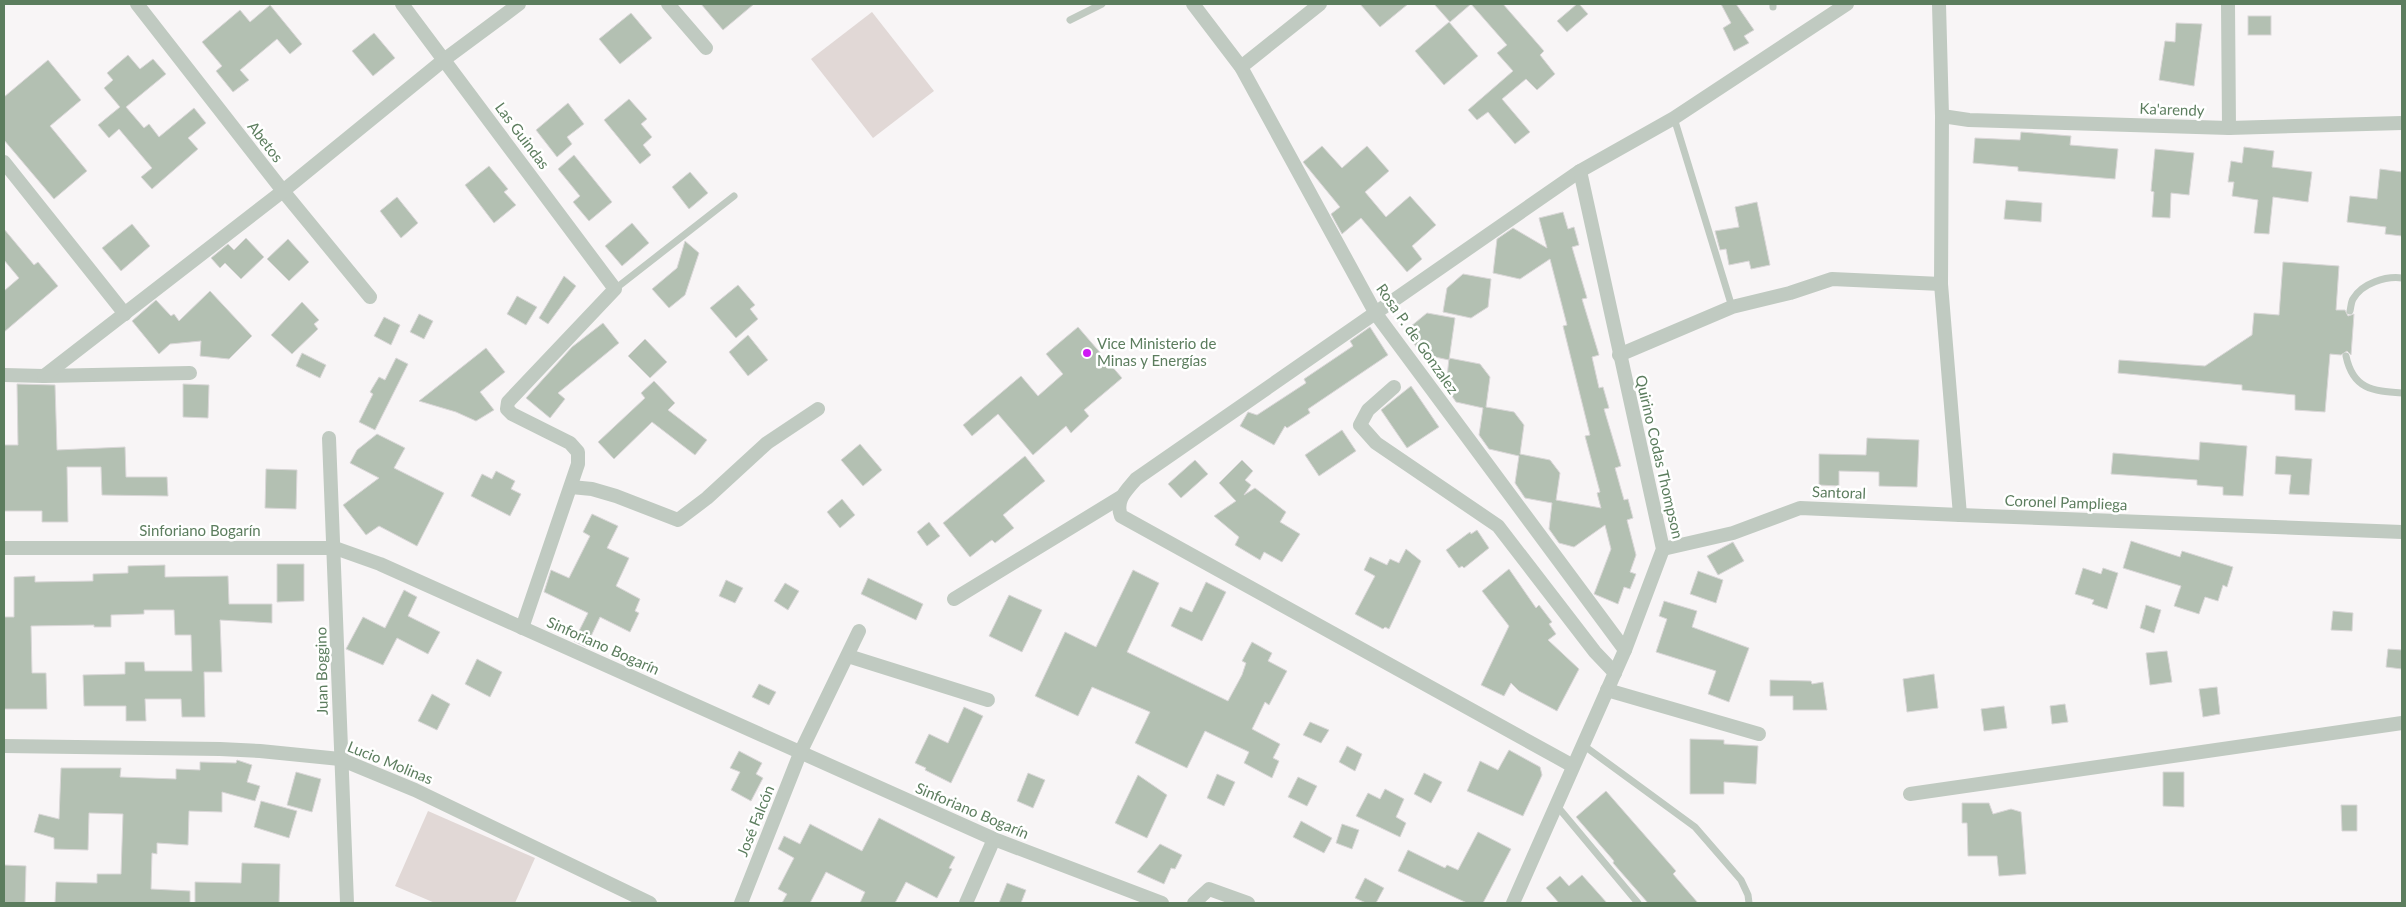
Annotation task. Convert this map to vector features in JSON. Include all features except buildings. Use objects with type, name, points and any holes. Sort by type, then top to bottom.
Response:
[{"type":"street","name":"Abetos","points":[[138,4],[283,191],[370,297]]},
{"type":"street","name":"Las Guindas","points":[[402,4],[445,59],[615,289]]},
{"type":"street","points":[[44,376],[283,191],[445,59],[519,4]]},
{"type":"street","points":[[668,4],[706,48]]},
{"type":"street","name":"Rosa P. de Gonzalez","points":[[1193,4],[1241,67],[1376,314],[1625,650]]},
{"type":"street","points":[[1241,67],[1320,4]]},
{"type":"street","points":[[954,599],[1120,497],[1136,479],[1580,171],[1674,118],[1847,4]]},
{"type":"street","points":[[1939,4],[1942,116],[1941,284],[1960,515]]},
{"type":"street","points":[[2228,4],[2229,128]]},
{"type":"street","name":"Ka'arendy","points":[[1942,116],[1969,120],[2229,128],[2402,123]]},
{"type":"street","points":[[4,162],[125,314]]},
{"type":"street","name":"Quirino Codas Thompson","points":[[1513,903],[1625,650],[1663,549],[1580,171]]},
{"type":"street","points":[[1619,355],[1732,307],[1790,293],[1832,279],[1941,284]]},
{"type":"street","points":[[522,628],[578,464],[578,452],[570,443],[512,414],[507,409],[508,402],[615,289]]},
{"type":"street","points":[[4,375],[190,373]]},
{"type":"street","points":[[1394,387],[1368,410],[1360,425],[1376,443],[1498,526],[1595,652],[1615,673]]},
{"type":"street","points":[[571,486],[592,489],[616,496],[678,520],[707,498],[766,443],[818,409]]},
{"type":"street","name":"Juan Boggino","points":[[329,438],[335,548],[340,759],[347,903]]},
{"type":"street","points":[[1120,497],[1118,508],[1121,516],[1573,766]]},
{"type":"street","name":"Santoral","points":[[1663,549],[1733,533],[1800,508],[1960,515]]},
{"type":"street","name":"Coronel Pampliega","points":[[1960,515],[2402,532]]},
{"type":"street","name":"Sinforiano Bogarín","points":[[4,548],[335,548],[380,564],[802,751],[831,767],[994,839],[1162,903]]},
{"type":"street","name":"José Falcón","points":[[741,903],[802,751],[859,631]]},
{"type":"street","points":[[848,656],[988,700]]},
{"type":"street","points":[[1607,690],[1759,734]]},
{"type":"street","points":[[1910,794],[2402,723]]},
{"type":"street","name":"Lucio Molinas","points":[[4,746],[220,749],[340,759],[415,790],[650,903]]},
{"type":"street","points":[[966,903],[994,839]]},
{"type":"street","points":[[1194,903],[1209,889],[1248,903]]},
{"type":"lane","points":[[1070,20],[1102,4]]},
{"type":"lane","points":[[1674,118],[1732,307]]},
{"type":"lane","points":[[615,289],[734,196]]},
{"type":"lane","points":[[2350,311],[2353,298],[2372,282],[2392,276],[2402,278]]},
{"type":"lane","points":[[2346,356],[2349,370],[2361,385],[2378,391],[2402,393]]},
{"type":"lane","points":[[1582,745],[1695,827],[1741,880],[1748,895],[1749,903]]},
{"type":"lane","points":[[1556,805],[1638,903]]},
{"type":"shaded area","points":[[872,12],[934,91],[873,138],[811,59]]},
{"type":"shaded area","points":[[428,811],[535,858],[515,903],[435,903],[395,886]]},
{"type":"place","name":"Vice Ministerio de Minas y Energías","points":[[1087,353]]}]
